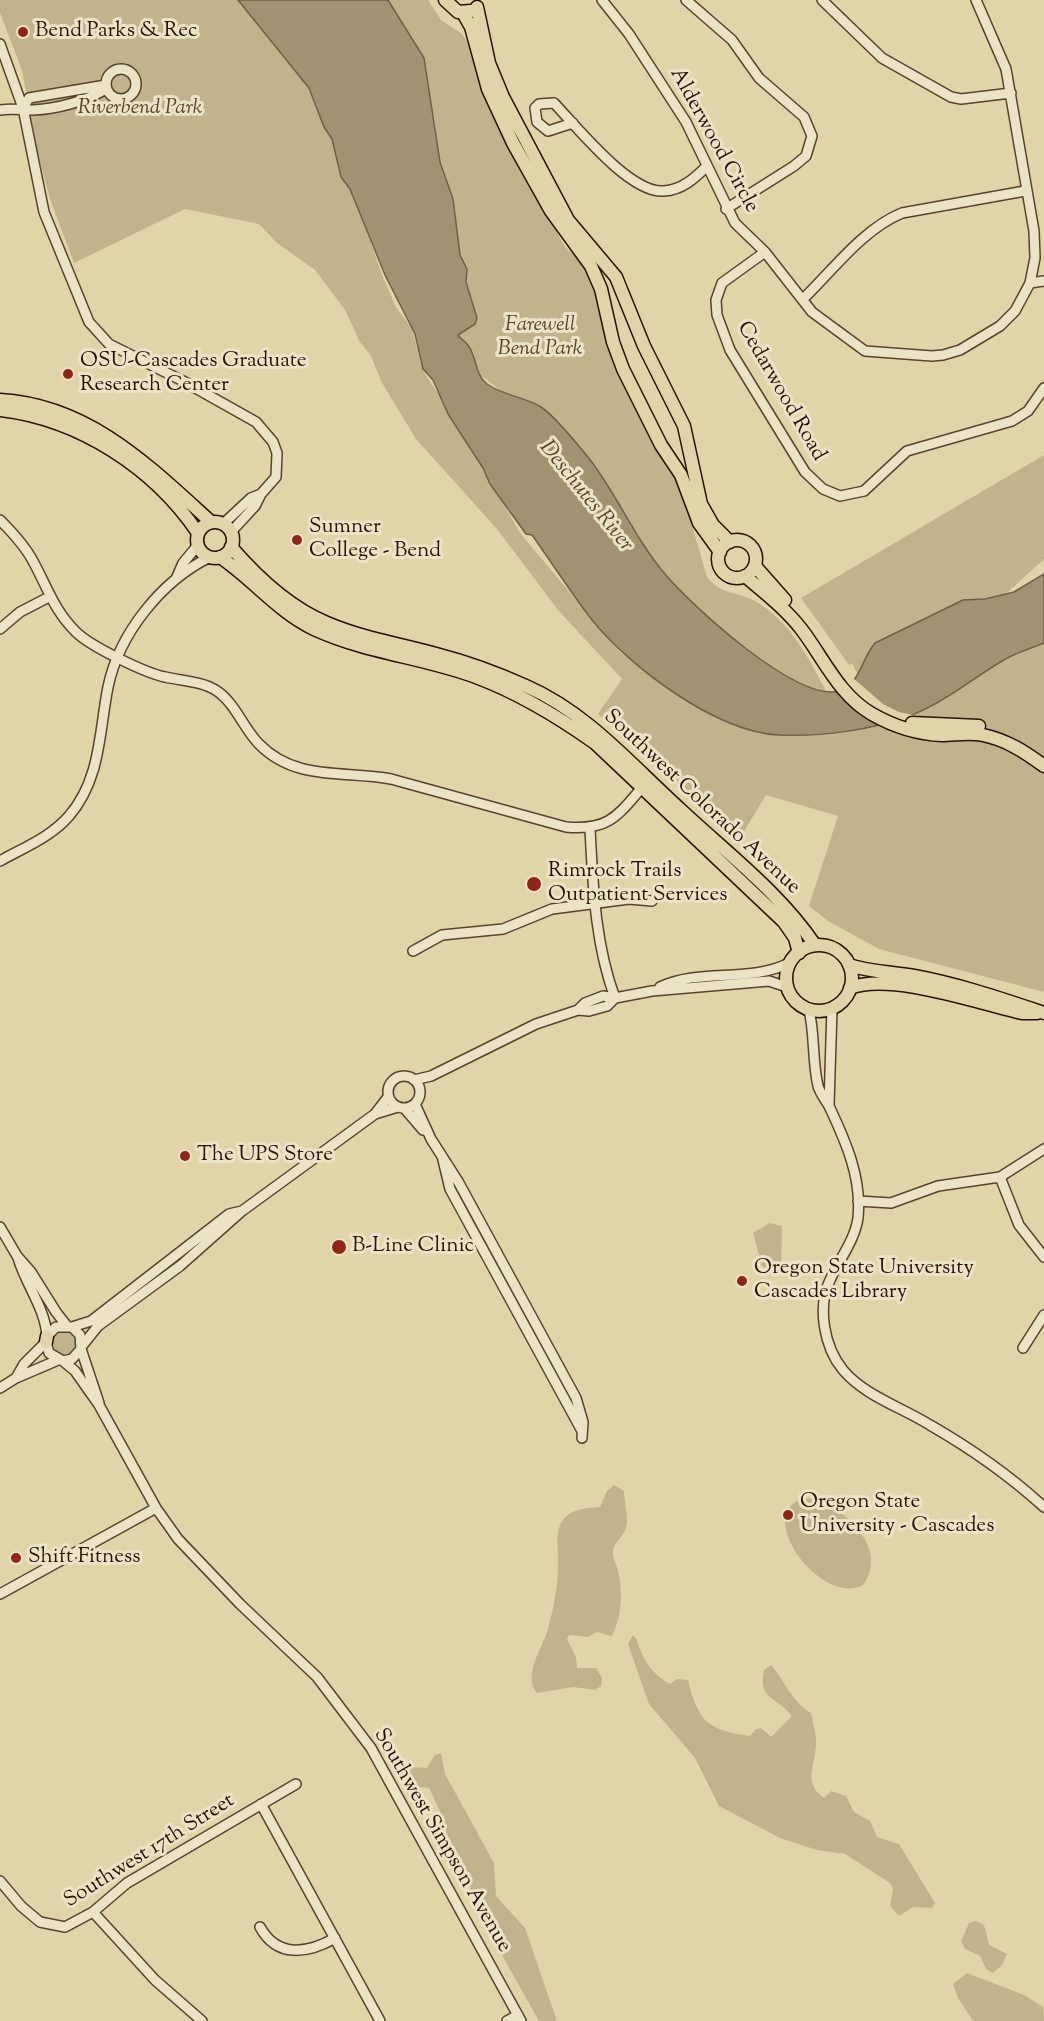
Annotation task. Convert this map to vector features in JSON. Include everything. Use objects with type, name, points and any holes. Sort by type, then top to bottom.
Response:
[{"type":"main road","points":[[445,0],[452,9],[463,13],[471,27],[488,89],[513,143],[550,211],[591,266],[602,289],[621,363],[661,445],[681,475],[699,524],[720,552],[722,570],[733,577],[745,576],[755,566]]},
{"type":"main road","points":[[463,13],[479,3],[491,69],[503,97],[568,220],[616,277],[644,346],[684,426],[701,504],[713,525],[730,542],[748,544],[755,554],[755,566],[764,580],[806,629],[848,685],[874,707],[909,722],[982,726],[1011,736],[1044,757]]},
{"type":"main road","points":[[0,400],[44,408],[100,430],[140,457],[222,526],[231,547],[215,557]]},
{"type":"main road","points":[[0,410],[58,423],[105,445],[143,473],[189,519],[198,539],[222,526]]},
{"type":"main road","name":"Southwest Colorado Avenue","points":[[198,539],[215,557],[273,602],[312,628],[375,652],[474,676],[527,698],[595,743],[645,784],[791,912],[815,945]]},
{"type":"main road","points":[[720,552],[730,542]]},
{"type":"main road","name":"Southwest Colorado Avenue","points":[[231,547],[283,596],[326,623],[367,637],[484,668],[529,687],[573,713],[612,743],[645,784],[784,922],[795,938],[799,953]]},
{"type":"main road","points":[[745,576],[806,629],[837,682],[870,713],[907,729],[928,734],[980,734],[995,738],[1011,744],[1044,766]]},
{"type":"main road","points":[[849,965],[850,988],[841,1003],[832,1008],[809,1010],[799,1005],[787,987],[789,963],[799,953],[815,945],[835,950],[849,965],[865,970],[914,976],[1024,1004],[1042,1013]]},
{"type":"main road","points":[[850,988],[865,982],[904,985],[1022,1013],[1042,1013]]},
{"type":"street","name":"Alderwood Circle","points":[[602,0],[629,34],[686,122],[726,209],[735,223],[765,252],[819,318],[865,351],[932,356],[960,350],[1000,326],[1015,311],[1030,283],[1036,243],[1025,191],[1011,93],[1003,59],[976,0]]},
{"type":"street","points":[[686,0],[732,40],[759,78],[804,117],[812,136],[806,156],[726,209]]},
{"type":"street","points":[[822,0],[832,13],[882,58],[951,97],[973,98],[1011,93]]},
{"type":"street","points":[[0,44],[23,108],[44,212],[89,322],[109,344],[183,381],[256,422],[269,434],[277,453],[276,477],[261,494],[255,506],[222,526]]},
{"type":"street","points":[[0,110],[23,108],[31,110],[76,102],[106,87]]},
{"type":"street","points":[[573,123],[612,162],[641,186],[652,190],[677,189],[688,183],[707,165]]},
{"type":"street","points":[[803,299],[867,236],[889,219],[902,213],[1025,191]]},
{"type":"street","name":"Cedarwood Road","points":[[765,252],[722,283],[717,300],[717,315],[722,333],[742,370],[805,472],[823,489],[840,496],[864,491],[907,451],[1012,421],[1028,411],[1044,388]]},
{"type":"street","points":[[1030,283],[1044,281]]},
{"type":"street","points":[[0,520],[33,560],[49,597],[78,634],[118,657],[158,675],[201,684],[218,691],[261,746],[278,761],[321,775],[367,774],[391,779],[566,827],[590,829],[607,822],[620,813],[645,784]]},
{"type":"street","points":[[176,579],[198,539]]},
{"type":"street","points":[[0,861],[60,825],[88,788],[96,763],[108,686],[118,657],[142,616],[176,579],[215,557]]},
{"type":"street","points":[[0,629],[20,612],[49,597]]},
{"type":"street","points":[[590,829],[595,903],[605,969],[615,998]]},
{"type":"street","points":[[413,951],[442,935],[503,929],[552,909],[629,899],[652,901]]},
{"type":"street","points":[[652,991],[682,980],[768,970],[789,963]]},
{"type":"street","points":[[414,1080],[431,1076],[506,1037],[578,1010],[585,1003],[603,996],[615,998],[652,991],[769,981],[787,987]]},
{"type":"street","points":[[829,1107],[832,1008]]},
{"type":"street","points":[[809,1010],[819,1089],[829,1107],[857,1176],[858,1221],[852,1238],[828,1282],[824,1301],[829,1348],[841,1368],[858,1386],[932,1425],[1007,1477],[1044,1507]]},
{"type":"street","points":[[0,1388],[16,1378],[60,1361],[72,1359],[98,1326],[180,1266],[242,1211],[375,1114],[388,1097],[389,1087],[395,1079],[405,1076],[414,1080],[420,1089]]},
{"type":"street","points":[[431,1076],[428,1084],[420,1089],[415,1104],[442,1160],[459,1183],[576,1398],[584,1422],[582,1435]]},
{"type":"street","points":[[388,1097],[431,1139]]},
{"type":"street","points":[[375,1114],[415,1104]]},
{"type":"street","points":[[858,1201],[891,1203],[938,1186],[1000,1177],[1044,1149]]},
{"type":"street","points":[[1000,1177],[1019,1225],[1044,1257]]},
{"type":"street","points":[[16,1378],[24,1364],[56,1328],[90,1321],[229,1215],[242,1211]]},
{"type":"street","points":[[0,1227],[56,1312],[80,1335],[82,1347]]},
{"type":"street","points":[[17,1256],[24,1279],[45,1317],[49,1353],[60,1361]]},
{"type":"street","points":[[140,1295],[141,1288],[157,1275],[165,1263]]},
{"type":"street","points":[[1023,1348],[1044,1315]]},
{"type":"street","name":"Southwest Simpson Avenue","points":[[82,1347],[99,1405]]},
{"type":"street","name":"Southwest Simpson Avenue","points":[[60,1361],[75,1371],[99,1405],[156,1508],[193,1556],[316,1677],[371,1748],[520,2018]]},
{"type":"street","points":[[0,1594],[156,1508]]},
{"type":"street","name":"Southwest 17th Street","points":[[0,1881],[40,1922],[65,1927],[93,1912],[127,1883],[296,1784]]},
{"type":"street","points":[[261,1804],[380,2021]]},
{"type":"street","points":[[93,1912],[155,1980],[202,2021]]},
{"type":"street","points":[[260,1927],[272,1944],[290,1950],[311,1949],[334,1938]]},
{"type":"street","points":[[507,2021],[520,2018]]},
{"type":"green space","name":"Riverbend Park","points":[[0,0],[245,0],[318,96],[384,280],[396,307],[412,329],[423,371],[463,431],[520,533],[620,652],[647,671],[914,714],[945,699],[1004,660],[1044,643],[1044,992],[879,949],[828,921],[809,906],[838,816],[766,795],[740,838],[598,714],[622,679],[558,610],[497,529],[416,439],[382,383],[371,356],[360,342],[345,310],[315,270],[277,243],[259,224],[185,209],[74,263],[50,199],[37,151],[22,70],[0,13]]},
{"type":"green space","name":"Farewell Bend Park","points":[[383,0],[428,0],[441,20],[462,34],[467,41],[482,94],[515,159],[565,247],[582,262],[591,277],[602,312],[678,478],[707,577],[719,588],[755,601],[778,618],[805,653],[826,691],[832,692],[811,697],[695,615],[526,410],[475,371],[458,334],[467,269],[460,255],[446,176]]},
{"type":"green space","points":[[1044,455],[1044,559],[1008,592],[859,677],[852,663],[849,665],[801,598]]},
{"type":"green space","points":[[770,1223],[782,1226],[781,1276],[762,1266],[753,1233]]},
{"type":"green space","points":[[64,1332],[72,1336],[76,1344],[72,1352],[64,1356],[56,1352],[52,1344],[56,1336]]},
{"type":"green space","points":[[614,1485],[624,1491],[627,1520],[625,1531],[613,1553],[621,1587],[618,1620],[612,1636],[597,1632],[588,1637],[569,1635],[567,1639],[576,1657],[577,1668],[596,1668],[602,1678],[601,1686],[595,1690],[573,1687],[537,1693],[533,1685],[533,1669],[547,1633],[554,1603],[558,1561],[557,1540],[560,1525],[572,1513],[600,1507],[607,1491]]},
{"type":"green space","points":[[803,1498],[832,1507],[857,1528],[871,1556],[870,1571],[863,1585],[847,1588],[830,1583],[813,1572],[799,1556],[789,1539],[785,1522],[789,1508]]},
{"type":"green space","points":[[633,1635],[646,1662],[657,1674],[670,1684],[677,1679],[688,1680],[696,1706],[707,1722],[724,1731],[736,1734],[750,1736],[756,1729],[761,1728],[771,1737],[792,1716],[766,1693],[763,1687],[764,1670],[771,1665],[798,1703],[811,1713],[816,1741],[812,1779],[817,1792],[824,1798],[831,1791],[846,1796],[854,1812],[870,1821],[877,1837],[899,1844],[935,1903],[932,1908],[913,1907],[899,1916],[890,1906],[893,1889],[890,1883],[845,1854],[817,1850],[780,1838],[719,1806],[695,1758],[649,1704],[628,1644]]},
{"type":"green space","points":[[441,1753],[445,1774],[494,1863],[496,1896],[525,1928],[557,2021],[539,2021],[476,1909],[464,1864],[446,1833],[445,1822],[429,1788],[409,1786],[401,1775],[407,1767],[427,1768],[435,1755]]},
{"type":"green space","points":[[976,1921],[984,1925],[989,1945],[1007,1954],[1002,1965],[993,1973],[986,1969],[980,1956],[965,1949],[961,1941],[969,1923]]},
{"type":"green space","points":[[967,1973],[1024,1995],[1043,2007],[1044,2021],[973,2021],[958,1998],[953,1984]]},
{"type":"water","name":"Deschutes River","points":[[238,0],[388,0],[424,58],[440,162],[453,199],[460,255],[467,269],[466,282],[477,318],[475,324],[458,335],[473,353],[480,375],[487,384],[494,388],[541,407],[559,423],[598,471],[644,546],[665,574],[698,608],[748,650],[775,669],[801,683],[824,691],[842,690],[857,676],[875,643],[963,600],[985,599],[1014,592],[1044,574],[1044,643],[1007,658],[924,710],[880,725],[829,734],[778,735],[754,731],[702,710],[651,676],[629,658],[592,620],[532,535],[526,534],[490,484],[483,468],[448,414],[433,380],[423,369],[415,334],[385,275],[350,189],[341,177],[332,139],[324,127],[309,88]]},
{"type":"pier","points":[[853,678],[883,704],[899,712],[918,716],[883,728],[859,715],[833,688],[839,688]]},
{"type":"place","name":"Bend Parks & Rec","points":[[23,32]]},
{"type":"place","name":"OSU-Cascades Graduate Research Center","points":[[68,374]]},
{"type":"place","name":"Sumner College - Bend","points":[[297,540]]},
{"type":"place","name":"Rimrock Trails Outpatient Services","points":[[534,884]]},
{"type":"place","name":"The UPS Store","points":[[185,1156]]},
{"type":"place","name":"B-Line Clinic","points":[[339,1247]]},
{"type":"place","name":"Oregon State University Cascades Library","points":[[742,1281]]},
{"type":"place","name":"Oregon State University - Cascades","points":[[788,1515]]},
{"type":"place","name":"Shift Fitness","points":[[16,1558]]}]
